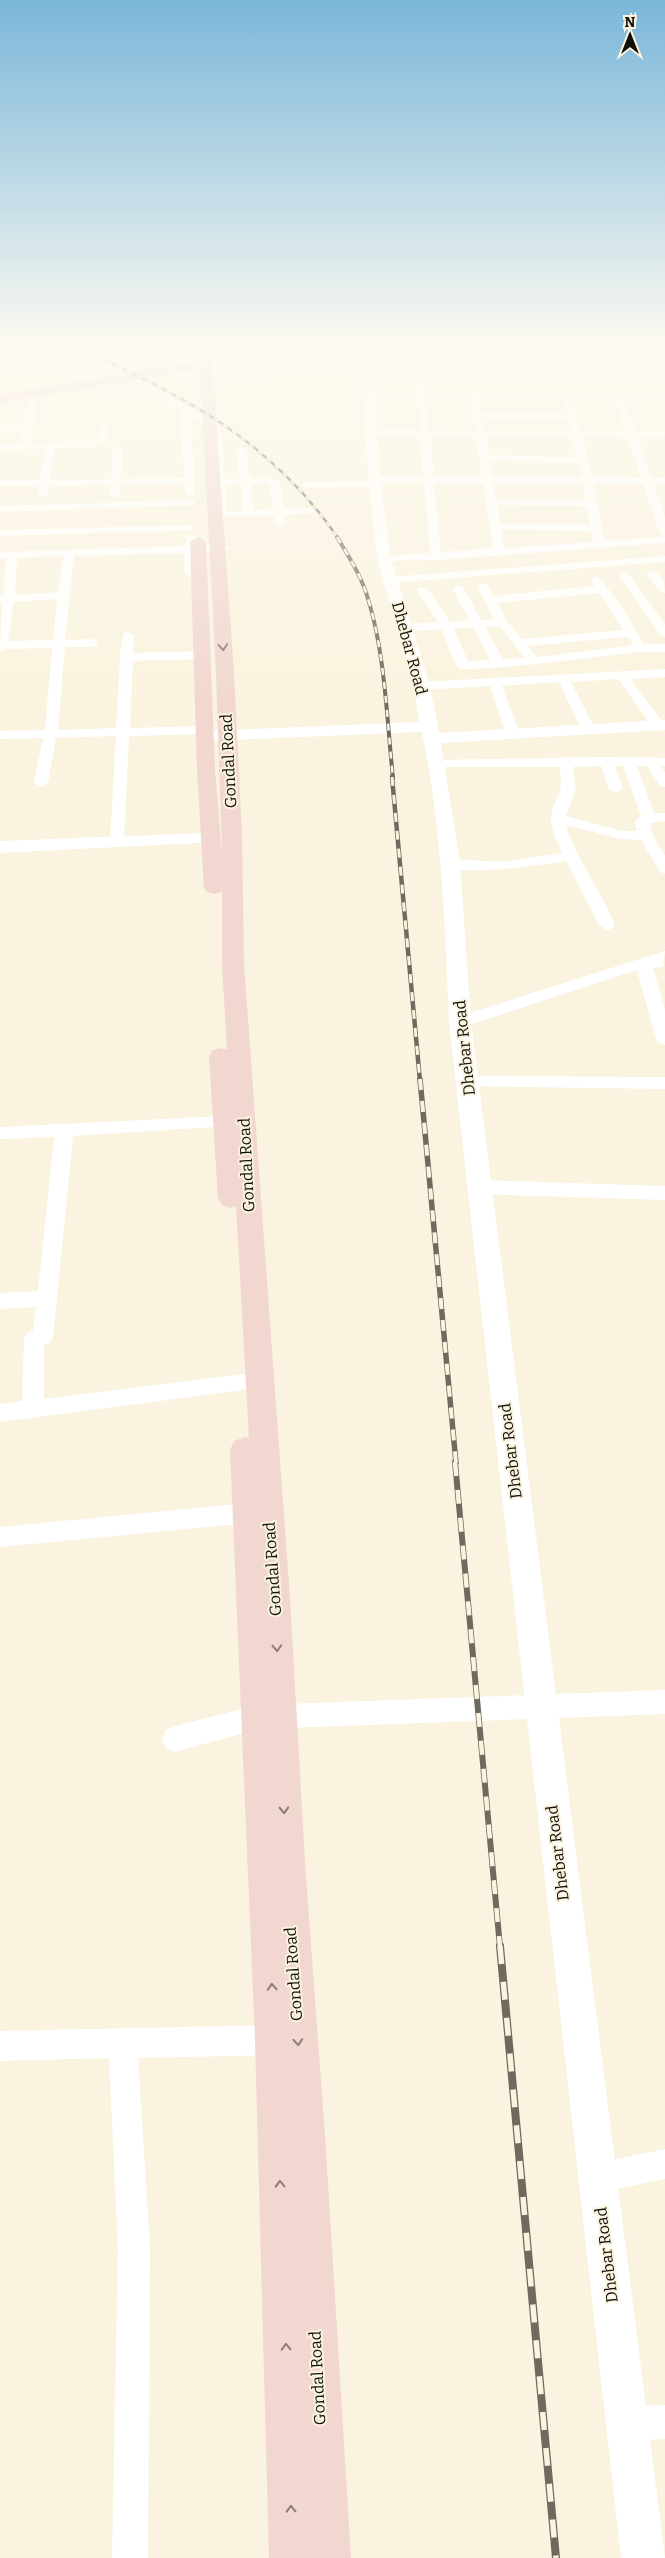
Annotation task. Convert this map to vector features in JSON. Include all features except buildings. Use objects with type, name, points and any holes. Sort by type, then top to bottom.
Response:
[{"type":"main road","points":[[204,467],[209,576]]},
{"type":"main road","name":"Gondal Road","points":[[209,576],[202,656],[213,729]]},
{"type":"main road","name":"Gondal Road","points":[[209,576],[213,729],[233,964],[257,1512],[269,1716],[275,2040],[293,2558]]},
{"type":"main road","name":"Gondal Road","points":[[222,837],[224,1122],[236,1264],[243,1383],[257,1512]]},
{"type":"main road","name":"Gondal Road","points":[[269,1716],[286,1862],[305,2150],[327,2558]]},
{"type":"street","points":[[34,554],[41,530],[40,507],[48,467]]},
{"type":"street","points":[[115,517],[117,467]]},
{"type":"street","points":[[189,467],[190,571],[209,576],[226,571],[221,515],[246,482],[244,467]]},
{"type":"street","points":[[220,467],[221,482],[233,499],[249,513]]},
{"type":"street","name":"Dhebar Road","points":[[374,467],[384,559],[405,589],[404,628],[422,686],[450,863],[460,1022],[540,1708],[643,2558]]},
{"type":"street","points":[[428,467],[436,556]]},
{"type":"street","points":[[486,467],[500,552]]},
{"type":"street","points":[[584,467],[600,545]]},
{"type":"street","points":[[643,467],[665,534]]},
{"type":"street","points":[[306,485],[429,480],[665,481]]},
{"type":"street","points":[[0,483],[190,481]]},
{"type":"street","points":[[221,482],[272,481],[276,485],[269,497]]},
{"type":"street","points":[[233,499],[269,497]]},
{"type":"street","points":[[269,497],[278,512],[280,524]]},
{"type":"street","points":[[492,502],[592,503]]},
{"type":"street","points":[[0,509],[40,507],[115,517],[190,515]]},
{"type":"street","points":[[221,515],[309,511]]},
{"type":"street","points":[[0,533],[41,530],[115,517],[190,515]]},
{"type":"street","points":[[496,527],[596,528]]},
{"type":"street","points":[[384,559],[665,540]]},
{"type":"street","points":[[94,643],[0,646],[6,555],[224,548]]},
{"type":"street","points":[[41,783],[45,754],[51,733],[63,595],[69,553]]},
{"type":"street","points":[[405,589],[665,559]]},
{"type":"street","points":[[642,648],[604,589],[590,578],[665,573]]},
{"type":"street","points":[[652,574],[665,590]]},
{"type":"street","points":[[624,576],[665,633]]},
{"type":"street","points":[[405,589],[449,589],[500,584]]},
{"type":"street","points":[[483,586],[502,622],[534,661]]},
{"type":"street","points":[[405,589],[446,625],[464,665],[499,664],[642,648],[665,648]]},
{"type":"street","points":[[449,589],[478,624],[499,664]]},
{"type":"street","points":[[490,600],[604,589]]},
{"type":"street","points":[[4,599],[63,595]]},
{"type":"street","points":[[618,612],[665,609]]},
{"type":"street","points":[[404,628],[502,622]]},
{"type":"street","points":[[519,643],[631,633]]},
{"type":"street","points":[[117,842],[125,657],[128,636]]},
{"type":"street","points":[[588,655],[605,677]]},
{"type":"street","points":[[125,657],[202,656]]},
{"type":"street","points":[[422,686],[564,680],[665,673]]},
{"type":"street","points":[[622,676],[662,726]]},
{"type":"street","points":[[564,680],[588,729]]},
{"type":"street","points":[[495,683],[513,734]]},
{"type":"street","points":[[0,735],[213,729],[431,737],[662,726]]},
{"type":"street","points":[[431,737],[564,762],[658,762],[665,783]]},
{"type":"street","points":[[628,761],[649,818]]},
{"type":"street","points":[[564,762],[569,785],[559,814],[572,856],[596,899],[607,925]]},
{"type":"street","points":[[606,762],[616,789]]},
{"type":"street","points":[[559,814],[606,817]]},
{"type":"street","points":[[559,814],[621,835],[646,836]]},
{"type":"street","points":[[665,817],[649,818],[642,821],[646,836],[665,870]]},
{"type":"street","points":[[0,847],[222,837]]},
{"type":"street","points":[[450,863],[499,866],[572,856]]},
{"type":"street","points":[[460,1022],[665,956]]},
{"type":"street","points":[[643,963],[665,963]]},
{"type":"street","points":[[643,963],[665,1039]]},
{"type":"street","points":[[467,1082],[665,1083]]},
{"type":"street","points":[[0,1133],[224,1122]]},
{"type":"street","points":[[32,1409],[34,1339],[43,1337],[64,1130]]},
{"type":"street","points":[[479,1188],[665,1193]]},
{"type":"street","points":[[0,1301],[47,1298]]},
{"type":"street","points":[[0,1413],[243,1383]]},
{"type":"street","points":[[0,1537],[257,1512]]},
{"type":"street","points":[[175,1739],[269,1716],[540,1708],[665,1702]]},
{"type":"street","points":[[0,2046],[275,2040]]},
{"type":"street","points":[[123,2044],[134,2248],[130,2430],[130,2558]]},
{"type":"street","points":[[597,2178],[665,2164]]},
{"type":"street","points":[[626,2424],[665,2422]]},
{"type":"railway","points":[[277,467],[312,504],[338,538]]},
{"type":"railway","points":[[337,537],[355,567],[374,620],[382,664],[393,778]]},
{"type":"railway","points":[[392,777],[420,1081]]},
{"type":"railway","points":[[420,1079],[456,1463]]},
{"type":"railway","points":[[455,1462],[500,1947]]},
{"type":"railway","points":[[500,1946],[556,2558]]}]
